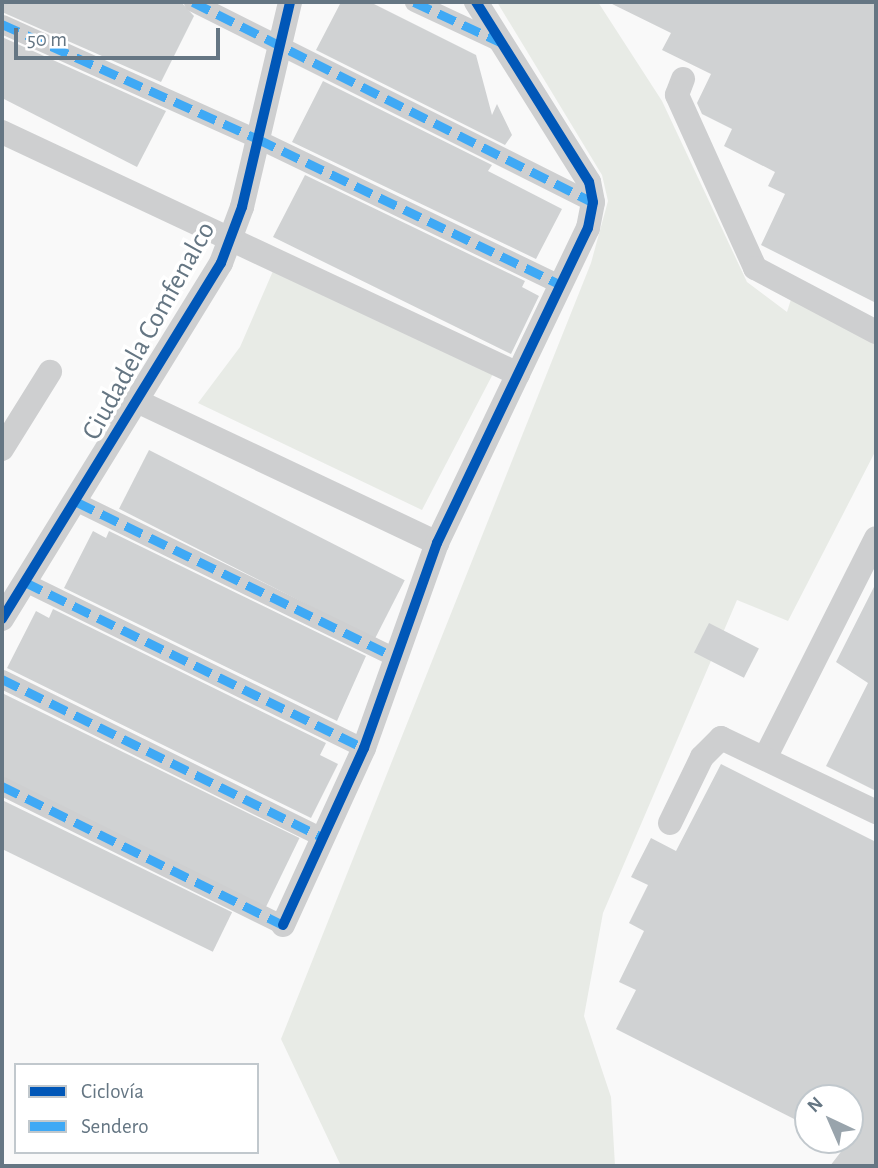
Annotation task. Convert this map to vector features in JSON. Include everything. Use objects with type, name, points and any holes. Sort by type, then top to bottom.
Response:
[{"type":"street","points":[[193,2],[593,202]]},
{"type":"street","name":"Ciudadela Comfenalco","points":[[2,619],[139,402],[231,236],[258,139],[290,2]]},
{"type":"street","points":[[414,2],[502,43]]},
{"type":"street","points":[[2,786],[283,925],[364,748],[438,543],[588,228],[593,202],[589,182],[476,2]]},
{"type":"street","points":[[2,24],[258,139],[561,285]]},
{"type":"street","points":[[683,79],[677,95],[755,268],[876,332]]},
{"type":"street","points":[[2,132],[231,236],[518,374]]},
{"type":"street","points":[[2,449],[50,372]]},
{"type":"street","points":[[139,402],[438,543]]},
{"type":"street","points":[[76,502],[395,656]]},
{"type":"street","points":[[766,756],[876,538]]},
{"type":"street","points":[[25,582],[364,748]]},
{"type":"street","points":[[2,679],[324,838]]},
{"type":"street","points":[[670,823],[702,757],[717,740],[766,756],[876,812]]},
{"type":"shaded area","points":[[497,2],[598,2],[662,101],[747,282],[787,312],[792,296],[876,340],[876,450],[788,621],[737,600],[603,913],[584,1016],[611,1097],[615,1166],[341,1166],[281,1039],[591,263],[608,201],[602,175]]},
{"type":"shaded area","points":[[273,271],[495,370],[422,510],[198,403],[240,347]]},
{"type":"building","points":[[2,2],[181,2],[194,16],[161,82],[2,12]]},
{"type":"building","points":[[341,2],[370,2],[476,55],[492,115],[497,104],[512,135],[505,145],[316,50]]},
{"type":"building","points":[[608,2],[876,2],[876,303],[761,245],[785,194],[768,186],[775,172],[724,146],[732,129],[702,114],[697,103],[711,74],[662,50],[671,33]]},
{"type":"building","points":[[2,37],[166,111],[137,167],[2,98]]},
{"type":"building","points":[[323,81],[492,165],[488,171],[562,209],[536,259],[292,142]]},
{"type":"building","points":[[305,175],[525,281],[522,287],[539,296],[511,354],[273,237]]},
{"type":"building","points":[[149,450],[405,580],[375,639],[119,509]]},
{"type":"building","points":[[93,531],[106,538],[109,531],[366,656],[337,721],[64,588]]},
{"type":"building","points":[[876,583],[876,791],[826,766],[868,683],[836,662]]},
{"type":"building","points":[[53,609],[326,743],[320,755],[338,764],[311,818],[7,668],[36,611],[49,618]]},
{"type":"building","points":[[709,623],[759,648],[744,678],[694,652]]},
{"type":"building","points":[[2,693],[300,838],[264,911],[2,783]]},
{"type":"building","points":[[721,764],[876,842],[876,1166],[830,1166],[839,1154],[864,1154],[864,1084],[794,1084],[794,1119],[616,1029],[636,990],[619,982],[644,931],[629,923],[648,885],[631,877],[651,838],[676,851]]},
{"type":"building","points":[[2,800],[232,912],[213,952],[2,849]]},
{"type":"marked path","points":[[193,2],[593,202]]},
{"type":"marked path","points":[[414,2],[500,42]]},
{"type":"marked path","points":[[2,24],[258,139],[561,285]]},
{"type":"marked path","points":[[77,502],[395,657]]},
{"type":"marked path","points":[[25,582],[364,748]]},
{"type":"marked path","points":[[2,679],[324,838]]},
{"type":"marked path","points":[[2,786],[283,925]]},
{"type":"cycle path","points":[[2,619],[221,263],[242,207],[290,2]]},
{"type":"cycle path","points":[[283,925],[364,748],[437,543],[588,228],[593,202],[589,182],[476,2]]}]
